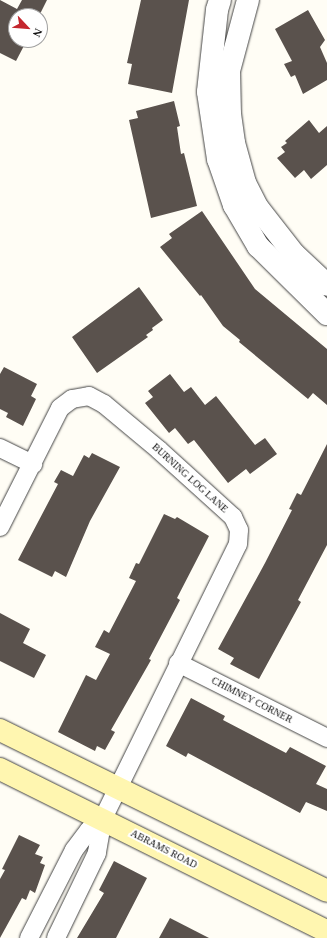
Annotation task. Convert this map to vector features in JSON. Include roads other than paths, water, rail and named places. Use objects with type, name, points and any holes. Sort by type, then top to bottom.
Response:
[{"type":"main road","points":[[0,730],[327,891]]},
{"type":"main road","name":"ABRAMS ROAD","points":[[0,769],[102,818],[327,931]]},
{"type":"street","points":[[220,0],[217,10],[208,92],[218,159],[234,205],[258,246],[327,314]]},
{"type":"street","points":[[248,0],[229,71],[230,114],[236,150],[245,183],[268,224],[294,254],[327,285]]},
{"type":"street","name":"BURNING LOG LANE","points":[[0,527],[60,408],[72,399],[89,396],[104,404],[159,450],[233,517],[239,530],[238,544],[178,663],[118,788],[102,818],[74,850],[29,938]]},
{"type":"street","points":[[0,448],[33,464]]},
{"type":"street","name":"CHIMNEY CORNER","points":[[178,663],[327,738]]},
{"type":"street","name":"BURNING LOG LANE","points":[[56,938],[97,853],[102,818]]}]
